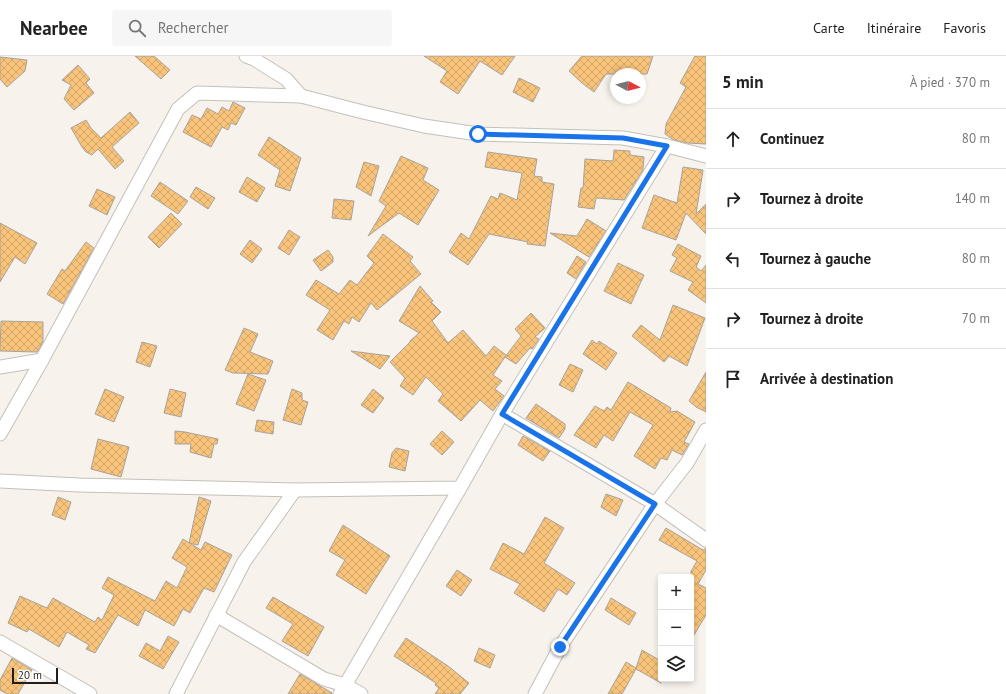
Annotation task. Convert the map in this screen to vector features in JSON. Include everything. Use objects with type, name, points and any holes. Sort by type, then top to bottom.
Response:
[{"type":"street","points":[[246,56],[254,59],[286,79],[301,96]]},
{"type":"street","points":[[0,434],[42,360],[178,109],[197,93],[301,96],[424,126],[478,134],[623,138],[667,146],[706,156]]},
{"type":"street","points":[[342,689],[502,414],[667,146]]},
{"type":"street","points":[[0,367],[42,360]]},
{"type":"street","points":[[502,414],[655,504],[706,540]]},
{"type":"street","points":[[536,694],[560,647],[655,504],[687,463],[706,430]]},
{"type":"street","points":[[0,481],[79,485],[295,490],[460,488]]},
{"type":"street","points":[[176,694],[244,562],[295,490]]},
{"type":"street","points":[[216,615],[342,689],[361,694]]},
{"type":"street","points":[[0,642],[90,694]]},
{"type":"building","points":[[135,56],[154,56],[170,70],[161,79]]},
{"type":"building","points":[[424,56],[515,56],[502,75],[480,61],[458,94],[440,82],[447,71]]},
{"type":"building","points":[[582,56],[653,56],[647,74],[646,68],[610,68],[610,74],[606,74],[594,92],[569,71]]},
{"type":"building","points":[[695,56],[706,56],[706,144],[687,143],[674,140],[665,134],[666,124],[686,87],[680,83]]},
{"type":"building","points":[[0,57],[27,60],[25,71],[7,87],[0,79]]},
{"type":"building","points":[[78,65],[90,79],[86,83],[94,93],[74,110],[64,99],[71,85],[62,80]]},
{"type":"building","points":[[519,78],[540,88],[533,102],[513,92]]},
{"type":"building","points":[[233,102],[245,108],[236,125],[231,123],[228,130],[222,127],[211,147],[183,132],[192,115],[201,119],[207,108],[218,114],[222,107],[229,111]]},
{"type":"building","points":[[130,112],[139,123],[112,147],[124,161],[115,169],[98,149],[92,155],[86,152],[71,128],[86,120],[91,128],[101,138]]},
{"type":"building","points":[[269,137],[301,158],[290,191],[275,186],[280,170],[258,155]]},
{"type":"building","points":[[614,150],[630,151],[630,155],[644,157],[643,170],[624,200],[596,198],[594,209],[578,207],[581,188],[583,188],[585,159],[613,161]]},
{"type":"building","points":[[488,152],[537,159],[534,176],[542,177],[542,182],[554,184],[545,246],[527,244],[528,242],[489,234],[468,265],[449,252],[461,233],[469,239],[491,196],[498,199],[500,193],[517,200],[522,173],[485,167]]},
{"type":"building","points":[[401,156],[428,168],[423,180],[439,190],[418,225],[399,213],[368,236],[386,206],[379,201]]},
{"type":"building","points":[[364,162],[379,166],[371,196],[356,187]]},
{"type":"building","points":[[683,167],[703,170],[696,214],[706,204],[706,234],[686,213],[676,240],[642,228],[654,195],[677,203]]},
{"type":"building","points":[[247,177],[265,188],[257,202],[239,192]]},
{"type":"building","points":[[160,182],[188,201],[178,214],[151,196]]},
{"type":"building","points":[[196,187],[215,198],[208,209],[190,197]]},
{"type":"building","points":[[97,189],[115,197],[107,215],[89,206]]},
{"type":"building","points":[[334,199],[354,201],[351,220],[332,218]]},
{"type":"building","points":[[171,213],[182,224],[159,248],[148,237]]},
{"type":"building","points":[[587,219],[606,231],[589,257],[550,233],[577,236]]},
{"type":"building","points":[[0,223],[37,243],[25,264],[15,257],[0,282]]},
{"type":"building","points":[[289,230],[300,237],[289,255],[278,248]]},
{"type":"building","points":[[383,234],[413,257],[410,261],[421,274],[377,310],[371,303],[359,322],[352,317],[349,324],[344,321],[333,340],[317,330],[330,310],[306,295],[316,280],[339,294],[350,280],[357,285],[374,263],[367,256]]},
{"type":"building","points":[[250,240],[262,249],[252,263],[240,254]]},
{"type":"building","points":[[86,242],[94,248],[63,304],[47,294],[62,269],[65,271]]},
{"type":"building","points":[[678,244],[701,256],[696,267],[701,271],[706,265],[706,303],[688,290],[693,282],[670,271],[677,258],[672,255]]},
{"type":"building","points":[[328,250],[333,257],[333,262],[321,271],[313,260]]},
{"type":"building","points":[[577,256],[586,262],[576,279],[567,273]]},
{"type":"building","points":[[618,263],[644,275],[631,304],[604,291]]},
{"type":"building","points":[[420,286],[433,301],[431,302],[441,312],[432,321],[448,343],[463,330],[486,356],[494,346],[506,355],[493,375],[502,381],[495,389],[504,396],[493,411],[480,400],[461,421],[438,401],[443,394],[426,377],[413,395],[400,386],[405,378],[390,362],[419,333],[399,321]]},
{"type":"building","points":[[673,305],[705,318],[687,366],[669,356],[664,362],[632,336],[641,325],[660,340]]},
{"type":"building","points":[[531,313],[545,328],[535,337],[539,339],[532,349],[530,348],[516,364],[505,357],[521,336],[515,329]]},
{"type":"building","points":[[1,321],[43,322],[43,342],[37,352],[0,351]]},
{"type":"building","points":[[244,328],[258,334],[250,352],[273,361],[268,374],[233,373],[225,370]]},
{"type":"building","points":[[592,340],[597,344],[599,341],[617,353],[606,370],[583,354]]},
{"type":"building","points":[[142,342],[157,346],[150,367],[136,362]]},
{"type":"building","points":[[351,351],[390,356],[380,369]]},
{"type":"building","points":[[570,364],[583,370],[573,392],[559,385]]},
{"type":"building","points":[[706,372],[706,412],[696,407],[689,401]]},
{"type":"building","points":[[248,374],[266,380],[254,411],[236,404]]},
{"type":"building","points":[[628,382],[671,408],[670,412],[677,411],[695,422],[684,442],[689,444],[682,455],[672,450],[667,460],[661,458],[655,469],[634,456],[653,425],[630,412],[613,441],[604,435],[596,448],[574,435],[595,406],[604,411],[607,407],[611,410]]},
{"type":"building","points":[[105,389],[124,397],[114,422],[95,414]]},
{"type":"building","points":[[170,389],[186,393],[181,417],[164,413]]},
{"type":"building","points":[[292,389],[302,393],[302,400],[308,402],[301,425],[283,420]]},
{"type":"building","points":[[373,389],[384,398],[373,413],[361,405]]},
{"type":"building","points":[[536,404],[565,424],[565,429],[559,438],[526,418]]},
{"type":"building","points":[[257,420],[274,422],[273,434],[255,431]]},
{"type":"building","points":[[175,431],[218,439],[217,444],[214,444],[211,458],[190,452],[191,444],[175,444]]},
{"type":"building","points":[[442,431],[454,442],[442,455],[430,444]]},
{"type":"building","points":[[523,436],[550,451],[543,461],[518,445]]},
{"type":"building","points":[[98,439],[129,447],[121,477],[91,469]]},
{"type":"building","points":[[396,448],[409,451],[405,471],[389,467],[392,453]]},
{"type":"building","points":[[606,494],[623,500],[616,516],[601,507]]},
{"type":"building","points":[[58,497],[71,502],[65,520],[52,515]]},
{"type":"building","points":[[199,497],[211,501],[198,545],[189,543]]},
{"type":"building","points":[[545,517],[564,528],[544,563],[575,583],[567,595],[558,589],[544,612],[514,593],[520,584],[490,569],[503,543],[524,554]]},
{"type":"building","points":[[343,525],[390,556],[366,594],[336,575],[345,560],[329,551]]},
{"type":"building","points":[[666,528],[703,550],[706,548],[706,570],[698,584],[706,588],[706,615],[694,635],[694,574],[691,574],[691,571],[697,561],[659,540]]},
{"type":"building","points":[[183,539],[201,550],[205,542],[232,555],[214,592],[204,588],[190,613],[183,609],[174,626],[145,610],[138,626],[118,615],[95,653],[86,649],[89,645],[67,632],[59,647],[29,629],[27,632],[8,623],[20,596],[47,608],[53,598],[95,622],[98,617],[102,620],[114,595],[102,588],[108,577],[155,601],[166,581],[177,588],[187,567],[172,558]]},
{"type":"building","points":[[457,570],[472,580],[461,596],[446,586]]},
{"type":"building","points":[[273,597],[324,627],[308,656],[282,641],[293,624],[266,608]]},
{"type":"building","points":[[611,598],[636,613],[629,625],[605,610]]},
{"type":"building","points":[[168,636],[179,642],[163,669],[139,656],[146,643],[160,651]]},
{"type":"building","points":[[406,638],[448,666],[469,683],[460,694],[435,694],[439,688],[435,685],[436,683],[394,656]]},
{"type":"building","points":[[479,648],[495,655],[490,668],[474,661]]},
{"type":"building","points":[[642,650],[658,659],[658,681],[636,669],[622,694],[608,694],[626,662],[636,668]]},
{"type":"building","points":[[12,658],[32,670],[18,694],[7,694],[0,690],[0,680]]},
{"type":"building","points":[[300,674],[332,693],[332,694],[288,694]]},
{"type":"route","points":[[478,134],[623,138],[667,146],[502,414],[655,504],[560,647]]}]
